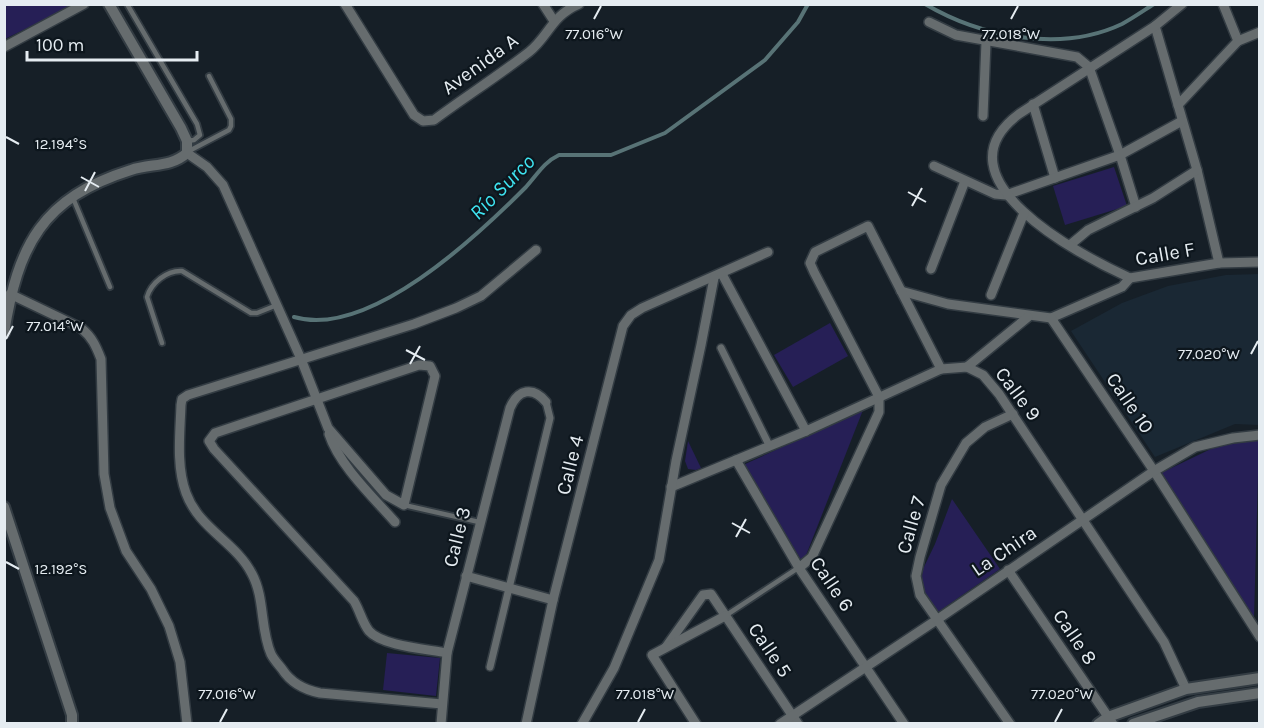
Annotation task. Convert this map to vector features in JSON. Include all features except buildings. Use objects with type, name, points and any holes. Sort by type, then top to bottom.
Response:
[{"type":"street","points":[[4,46],[84,4]]},
{"type":"street","points":[[4,333],[10,294],[18,268],[31,240],[49,217],[72,196],[104,178],[136,168],[161,166],[178,161],[187,153],[187,141],[109,4]]},
{"type":"street","name":"Avenida A","points":[[345,4],[414,115],[423,121],[434,120],[531,50],[554,21],[567,9],[579,4]]},
{"type":"street","points":[[543,4],[554,21]]},
{"type":"street","points":[[1130,278],[1102,265],[1024,213],[1006,195],[994,170],[993,144],[1005,124],[1155,26],[1182,4]]},
{"type":"street","points":[[1223,4],[1238,42]]},
{"type":"street","points":[[929,22],[956,35],[1077,57],[1089,67],[1136,207]]},
{"type":"street","points":[[1155,26],[1197,170],[1219,263]]},
{"type":"street","points":[[1178,105],[1238,42],[1260,32]]},
{"type":"street","points":[[982,116],[986,42]]},
{"type":"street","points":[[1033,104],[1055,178]]},
{"type":"street","points":[[934,166],[995,194],[1006,195],[1120,155],[1182,121]]},
{"type":"street","points":[[187,153],[207,167],[223,185],[301,359],[333,444],[355,476],[394,522]]},
{"type":"street","points":[[1070,245],[1088,230],[1136,207],[1197,170]]},
{"type":"street","points":[[931,269],[965,181]]},
{"type":"street","points":[[991,295],[1024,213]]},
{"type":"street","points":[[799,568],[812,557],[879,412],[879,397],[814,272],[810,263],[811,258],[820,249],[868,226],[941,369]]},
{"type":"street","points":[[442,704],[320,693],[306,690],[287,676],[272,654],[253,575],[243,560],[209,529],[193,509],[185,491],[180,449],[182,399],[414,324],[456,308],[481,296],[536,250]]},
{"type":"street","name":"Calle 4","points":[[526,723],[553,600],[623,326],[631,315],[642,308],[768,252]]},
{"type":"street","name":"Calle F","points":[[1051,318],[1122,287],[1130,278],[1219,263],[1260,262]]},
{"type":"street","points":[[718,276],[806,430]]},
{"type":"street","points":[[582,723],[614,668],[659,560],[671,487],[718,276]]},
{"type":"street","points":[[901,291],[948,304],[1051,318]]},
{"type":"street","points":[[10,294],[81,328],[90,335],[96,346],[101,359],[104,474],[110,508],[126,551],[151,589],[169,626],[180,662],[187,723]]},
{"type":"street","points":[[967,367],[1028,316]]},
{"type":"street","name":"Calle 10","points":[[1051,318],[1154,471],[1260,637]]},
{"type":"street","points":[[721,348],[769,445]]},
{"type":"street","points":[[328,428],[386,495],[404,505],[435,376],[430,366],[419,365],[215,433],[209,441],[354,601],[361,611],[364,625],[371,634],[383,641],[447,653]]},
{"type":"street","name":"Calle 9","points":[[671,487],[806,430],[941,369],[967,367],[983,375],[1013,414],[1164,642],[1186,689]]},
{"type":"street","name":"Calle 3","points":[[441,723],[447,653],[513,400],[522,393],[533,391],[546,402]]},
{"type":"street","points":[[490,667],[550,418],[546,402]]},
{"type":"street","name":"Calle 7","points":[[1010,723],[921,595],[916,576],[941,485],[966,443],[985,427],[1013,414]]},
{"type":"street","name":"La Chira","points":[[780,723],[795,720],[866,667],[1154,471],[1195,447],[1233,438],[1260,435]]},
{"type":"street","name":"Calle 6","points":[[736,460],[799,568],[904,723]]},
{"type":"street","points":[[4,507],[72,715],[72,723]]},
{"type":"street","name":"Calle 8","points":[[1008,570],[1111,720]]},
{"type":"street","points":[[466,576],[553,600]]},
{"type":"street","name":"Calle 5","points":[[666,647],[703,595],[711,594],[795,720]]},
{"type":"street","points":[[696,723],[652,654],[725,616]]},
{"type":"street","points":[[1098,723],[1111,720],[1186,689],[1260,678]]},
{"type":"street","points":[[1133,723],[1198,702],[1260,693]]},
{"type":"lane","points":[[127,4],[197,124],[200,135],[194,140],[187,141]]},
{"type":"lane","points":[[117,19],[131,12]]},
{"type":"lane","points":[[187,153],[229,130],[231,126],[231,119],[209,76]]},
{"type":"lane","points":[[72,196],[110,287]]},
{"type":"lane","points":[[162,343],[147,297],[148,292],[162,277],[173,271],[182,272],[251,313],[277,305]]},
{"type":"lane","points":[[404,505],[480,522]]},
{"type":"lane","points":[[725,616],[799,568]]},
{"type":"shaded area","points":[[5,5],[74,5],[5,39]]},
{"type":"shaded area","points":[[1114,167],[1127,206],[1065,225],[1053,186]]},
{"type":"shaded area","points":[[1259,274],[1259,425],[1235,424],[1155,457],[1071,331],[1122,303],[1168,286],[1226,275]]},
{"type":"shaded area","points":[[830,323],[848,356],[793,387],[774,355]]},
{"type":"shaded area","points":[[863,410],[803,563],[743,465]]},
{"type":"shaded area","points":[[1259,440],[1254,618],[1161,473],[1217,446]]},
{"type":"shaded area","points":[[688,441],[701,468],[696,470],[688,469],[685,461]]},
{"type":"shaded area","points":[[952,499],[1000,569],[935,614],[923,591],[921,581],[923,569]]},
{"type":"shaded area","points":[[387,653],[440,658],[436,696],[383,690]]},
{"type":"waterway","name":"Río Surco","points":[[294,317],[323,320],[355,313],[420,279],[480,231],[526,187],[545,165],[559,155],[611,155],[665,133],[765,60],[798,22],[808,4]]},
{"type":"waterway","name":"Río Surco","points":[[925,4],[971,25],[1022,37],[1048,39],[1073,38],[1098,33],[1122,24],[1154,4]]}]
